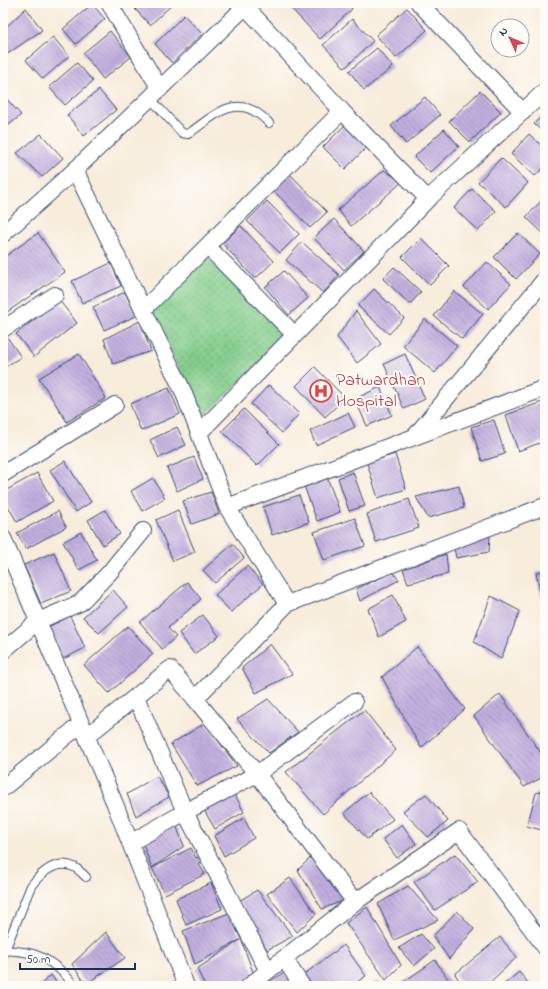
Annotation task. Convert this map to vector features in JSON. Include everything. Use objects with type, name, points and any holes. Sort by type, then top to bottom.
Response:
[{"type":"street","points":[[109,3],[155,93]]},
{"type":"street","points":[[419,3],[523,112]]},
{"type":"street","points":[[3,234],[75,170],[246,4],[342,111],[143,310]]},
{"type":"street","points":[[199,433],[428,200],[545,91]]},
{"type":"street","points":[[330,98],[428,200]]},
{"type":"street","points":[[75,170],[183,391],[227,507],[287,604]]},
{"type":"street","points":[[207,246],[295,335]]},
{"type":"street","points":[[415,437],[545,279]]},
{"type":"street","points":[[3,329],[55,295]]},
{"type":"street","points":[[227,507],[545,388]]},
{"type":"street","points":[[3,474],[115,405]]},
{"type":"street","points":[[202,708],[195,699],[287,604],[545,506]]},
{"type":"street","points":[[3,652],[38,621],[80,603],[109,573],[143,531]]},
{"type":"street","points":[[3,538],[84,730],[186,986]]},
{"type":"street","points":[[3,788],[84,730],[136,696],[170,670],[257,774],[355,902]]},
{"type":"street","points":[[136,696],[185,812],[268,971]]},
{"type":"street","points":[[130,843],[257,774],[354,702]]},
{"type":"street","points":[[249,986],[355,902],[459,831],[545,947]]},
{"type":"street","points":[[284,958],[302,986]]},
{"type":"lane","points":[[155,93],[182,133],[185,134],[188,134],[225,108],[234,106],[245,107],[257,113],[269,123]]},
{"type":"lane","points":[[74,986],[71,981],[54,965],[44,958],[32,953],[4,952],[31,886],[36,879],[57,865],[67,864],[75,868],[86,877]]},
{"type":"green space","points":[[205,256],[287,336],[202,418],[151,311]]},
{"type":"building","points":[[143,3],[174,3],[150,25],[135,9]]},
{"type":"building","points":[[286,3],[347,3],[352,9],[320,39]]},
{"type":"building","points":[[92,4],[105,19],[76,44],[63,29]]},
{"type":"building","points":[[26,8],[42,30],[3,57],[3,30]]},
{"type":"building","points":[[407,8],[427,30],[396,58],[376,35]]},
{"type":"building","points":[[184,15],[202,34],[172,63],[155,44]]},
{"type":"building","points":[[352,19],[373,41],[345,68],[323,45]]},
{"type":"building","points":[[110,31],[131,57],[103,79],[83,53]]},
{"type":"building","points":[[53,37],[69,56],[43,79],[26,60]]},
{"type":"building","points":[[377,48],[393,67],[364,90],[349,71]]},
{"type":"building","points":[[77,63],[93,81],[65,105],[49,87]]},
{"type":"building","points":[[99,90],[116,110],[84,136],[67,115]]},
{"type":"building","points":[[480,91],[501,112],[470,142],[449,121]]},
{"type":"building","points":[[3,95],[21,115],[3,130]]},
{"type":"building","points":[[425,97],[440,115],[406,144],[391,126]]},
{"type":"building","points":[[545,112],[545,134],[534,124]]},
{"type":"building","points":[[345,125],[367,147],[345,169],[323,147]]},
{"type":"building","points":[[444,129],[459,146],[430,173],[414,157]]},
{"type":"building","points":[[41,134],[63,158],[42,177],[17,153]]},
{"type":"building","points":[[529,134],[545,149],[545,166],[535,176],[511,154]]},
{"type":"building","points":[[501,158],[528,183],[506,207],[478,182]]},
{"type":"building","points":[[384,170],[402,182],[351,226],[338,210]]},
{"type":"building","points":[[290,174],[327,212],[310,228],[273,190]]},
{"type":"building","points":[[472,189],[496,211],[478,231],[454,208]]},
{"type":"building","points":[[545,197],[545,235],[526,217]]},
{"type":"building","points":[[267,201],[299,234],[280,253],[247,221]]},
{"type":"building","points":[[334,219],[364,251],[344,270],[314,238]]},
{"type":"building","points":[[241,226],[274,261],[255,279],[222,243]]},
{"type":"building","points":[[38,233],[65,272],[7,312],[3,306],[3,258]]},
{"type":"building","points":[[518,233],[540,254],[516,279],[494,257]]},
{"type":"building","points":[[421,238],[449,266],[430,285],[402,257]]},
{"type":"building","points":[[302,242],[339,275],[323,293],[286,260]]},
{"type":"building","points":[[487,262],[511,284],[488,309],[464,287]]},
{"type":"building","points":[[111,263],[121,286],[82,303],[72,281]]},
{"type":"building","points":[[394,267],[421,292],[410,304],[383,279]]},
{"type":"building","points":[[284,271],[308,298],[289,315],[265,287]]},
{"type":"building","points":[[374,289],[404,318],[389,334],[358,306]]},
{"type":"building","points":[[454,291],[483,314],[462,339],[434,316]]},
{"type":"building","points":[[125,292],[136,316],[104,330],[93,307]]},
{"type":"building","points":[[59,300],[77,323],[34,357],[16,334]]},
{"type":"building","points":[[356,311],[381,344],[357,363],[337,337]]},
{"type":"building","points":[[425,319],[457,346],[435,373],[403,346]]},
{"type":"building","points":[[140,321],[151,351],[113,364],[104,339]]},
{"type":"building","points":[[7,337],[21,357],[3,368],[3,339]]},
{"type":"building","points":[[79,354],[106,398],[67,422],[39,378]]},
{"type":"building","points":[[405,354],[425,399],[404,409],[384,364]]},
{"type":"building","points":[[315,367],[345,398],[325,417],[296,386]]},
{"type":"building","points":[[269,385],[299,414],[282,433],[251,404]]},
{"type":"building","points":[[380,387],[392,415],[367,426],[355,399]]},
{"type":"building","points":[[169,388],[180,414],[141,431],[130,404]]},
{"type":"building","points":[[545,401],[545,441],[518,451],[506,415]]},
{"type":"building","points":[[244,409],[279,444],[257,466],[222,431]]},
{"type":"building","points":[[348,413],[355,427],[316,445],[310,431]]},
{"type":"building","points":[[494,420],[505,454],[482,461],[471,427]]},
{"type":"building","points":[[177,427],[186,445],[159,458],[150,440]]},
{"type":"building","points":[[395,454],[406,489],[378,498],[367,463]]},
{"type":"building","points":[[194,457],[203,479],[177,491],[167,468]]},
{"type":"building","points":[[65,461],[91,502],[76,512],[50,470]]},
{"type":"building","points":[[353,472],[365,506],[349,511],[338,478]]},
{"type":"building","points":[[37,473],[53,501],[17,522],[3,497],[3,492]]},
{"type":"building","points":[[327,477],[340,512],[317,521],[304,486]]},
{"type":"building","points":[[153,478],[165,498],[142,511],[131,491]]},
{"type":"building","points":[[459,486],[464,508],[428,518],[416,497]]},
{"type":"building","points":[[211,492],[219,514],[192,524],[183,501]]},
{"type":"building","points":[[299,495],[309,522],[272,535],[263,507]]},
{"type":"building","points":[[409,499],[419,528],[376,542],[367,514]]},
{"type":"building","points":[[105,510],[120,534],[103,545],[88,520]]},
{"type":"building","points":[[178,510],[195,552],[173,561],[156,520]]},
{"type":"building","points":[[58,511],[66,527],[26,549],[17,533]]},
{"type":"building","points":[[355,518],[365,546],[324,560],[314,532]]},
{"type":"building","points":[[81,532],[97,560],[79,570],[63,542]]},
{"type":"building","points":[[490,535],[489,552],[456,558],[454,548]]},
{"type":"building","points":[[233,544],[244,558],[215,583],[203,570]]},
{"type":"building","points":[[54,552],[71,591],[41,604],[24,565]]},
{"type":"building","points":[[446,554],[448,574],[408,583],[403,569]]},
{"type":"building","points":[[247,566],[263,584],[231,612],[215,595]]},
{"type":"building","points":[[545,570],[545,595],[541,596],[536,573]]},
{"type":"building","points":[[393,572],[399,580],[360,601],[356,589]]},
{"type":"building","points":[[187,582],[201,599],[168,628],[176,637],[162,649],[140,622]]},
{"type":"building","points":[[113,590],[128,607],[99,633],[83,617]]},
{"type":"building","points":[[393,595],[406,622],[379,637],[368,609]]},
{"type":"building","points":[[491,596],[520,611],[501,659],[474,642]]},
{"type":"building","points":[[203,615],[219,636],[194,654],[179,633]]},
{"type":"building","points":[[70,616],[85,648],[63,659],[48,627]]},
{"type":"building","points":[[128,626],[153,654],[109,693],[84,665]]},
{"type":"building","points":[[270,644],[292,674],[256,693],[242,668]]},
{"type":"building","points":[[417,647],[465,709],[421,748],[382,677]]},
{"type":"building","points":[[500,694],[545,759],[545,776],[524,787],[474,716]]},
{"type":"building","points":[[268,699],[298,732],[269,753],[237,719]]},
{"type":"building","points":[[364,710],[396,750],[323,814],[286,772]]},
{"type":"building","points":[[205,723],[237,766],[197,786],[171,744]]},
{"type":"building","points":[[157,776],[169,797],[136,816],[127,794]]},
{"type":"building","points":[[545,790],[545,831],[527,826],[536,793]]},
{"type":"building","points":[[369,792],[393,819],[367,839],[344,813]]},
{"type":"building","points":[[234,793],[244,812],[215,829],[204,810]]},
{"type":"building","points":[[426,794],[448,821],[428,837],[403,811]]},
{"type":"building","points":[[244,818],[254,838],[224,856],[214,836]]},
{"type":"building","points":[[402,824],[416,844],[397,858],[383,839]]},
{"type":"building","points":[[176,825],[184,846],[152,868],[143,844]]},
{"type":"building","points":[[191,848],[196,858],[200,856],[203,861],[198,863],[205,874],[165,894],[152,868]]},
{"type":"building","points":[[455,854],[478,882],[435,910],[414,882]]},
{"type":"building","points":[[311,857],[345,900],[322,909],[298,870]]},
{"type":"building","points":[[290,878],[316,914],[297,932],[267,894]]},
{"type":"building","points":[[211,883],[222,909],[186,925],[176,899]]},
{"type":"building","points":[[408,886],[438,920],[394,940],[378,904]]},
{"type":"building","points":[[257,890],[293,936],[267,950],[239,901]]},
{"type":"building","points":[[367,907],[401,965],[386,980],[346,923]]},
{"type":"building","points":[[457,911],[474,929],[449,959],[433,936]]},
{"type":"building","points":[[229,913],[241,939],[254,975],[233,986],[205,986],[197,969],[240,940],[195,964],[183,931]]},
{"type":"building","points":[[106,932],[125,958],[86,984],[72,964]]},
{"type":"building","points":[[421,934],[434,949],[414,966],[399,948]]},
{"type":"building","points":[[500,937],[517,957],[486,986],[463,986],[455,974]]},
{"type":"building","points":[[344,945],[366,976],[351,986],[311,986],[303,975]]},
{"type":"building","points":[[435,960],[453,986],[404,986],[402,983]]},
{"type":"building","points":[[285,972],[293,986],[263,986]]},
{"type":"building","points":[[519,972],[531,986],[502,986]]},
{"type":"building","points":[[51,975],[59,986],[39,986]]},
{"type":"building","points":[[378,981],[381,986],[370,986]]},
{"type":"place","name":"Patwardhan Hospital","points":[[321,391]]}]
